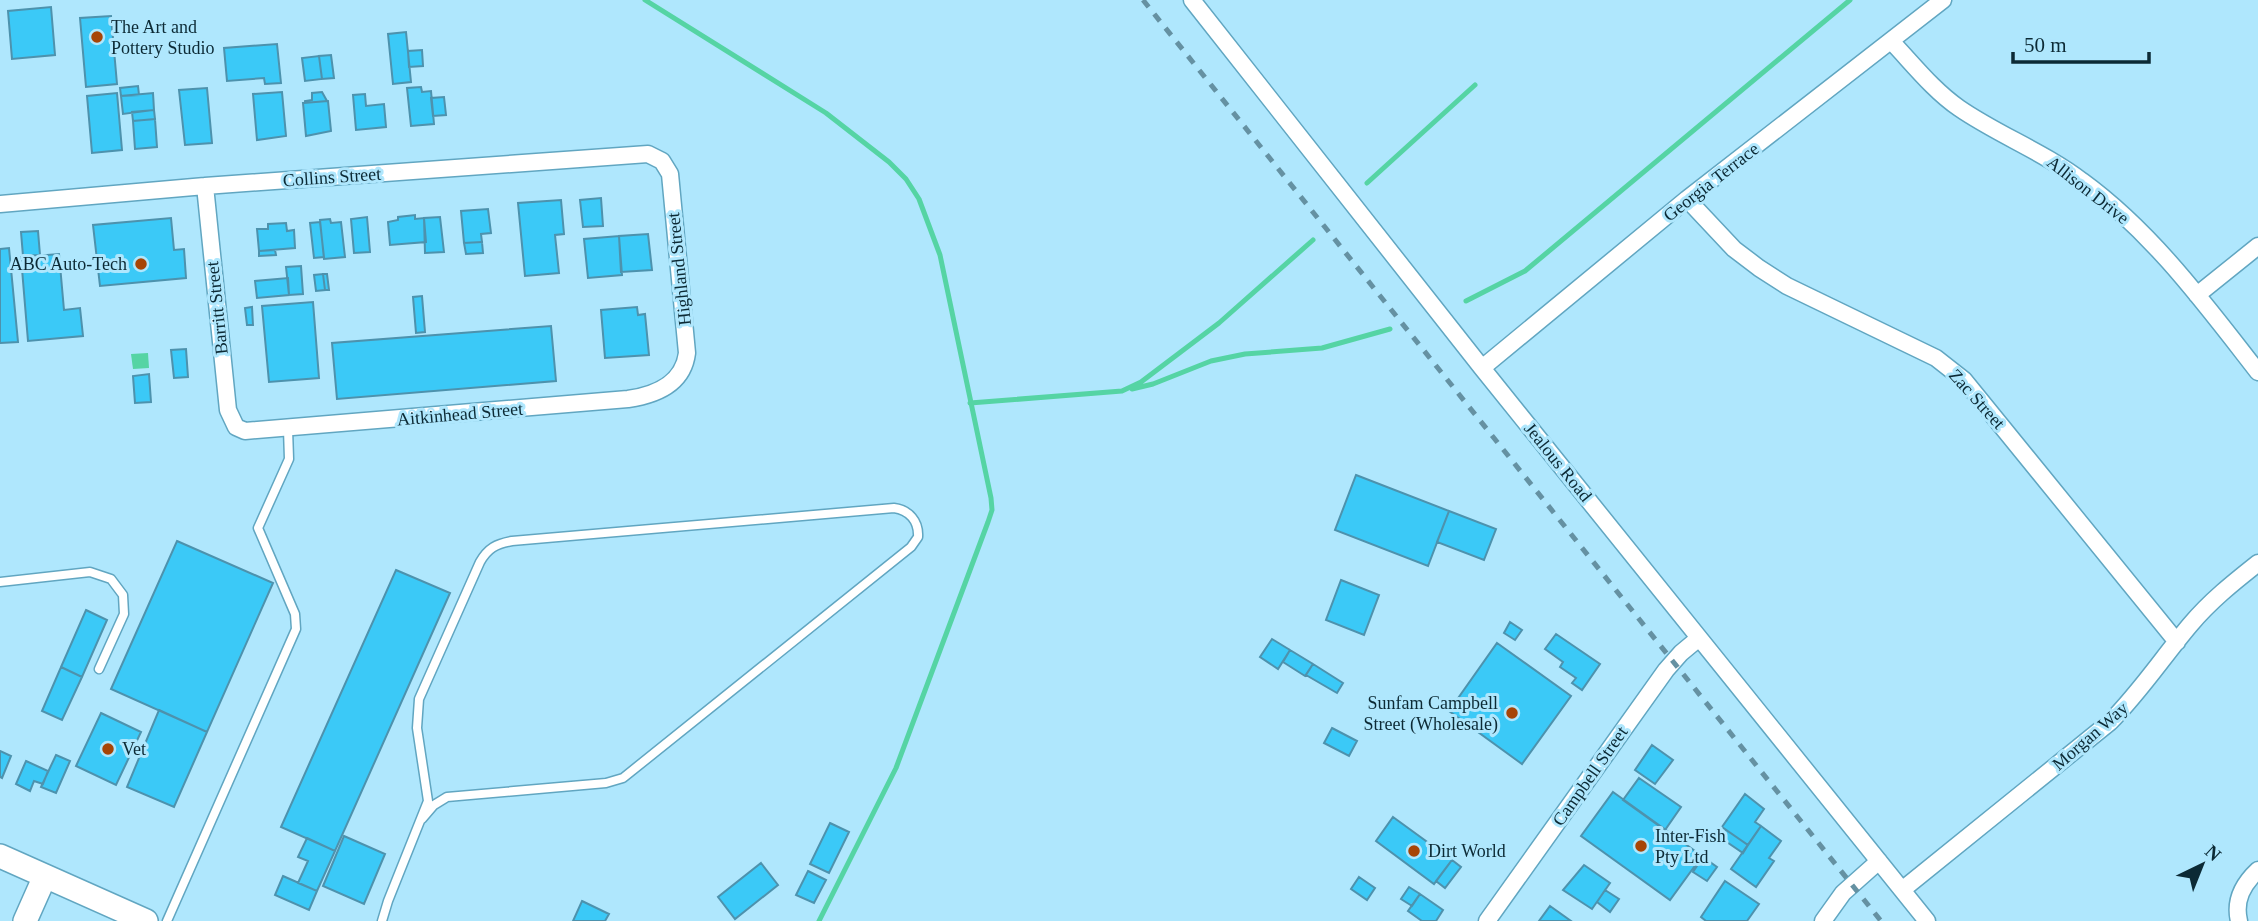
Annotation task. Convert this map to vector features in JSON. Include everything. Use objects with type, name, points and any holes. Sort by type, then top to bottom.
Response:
[{"type":"main road","points":[[0,856],[146,921]]},
{"type":"main road","points":[[26,921],[46,876]]},
{"type":"street","name":"Jealous Road","points":[[1192,0],[1482,368],[1927,921]]},
{"type":"street","name":"Georgia Terrace","points":[[1482,368],[1687,199],[1943,0]]},
{"type":"street","name":"Allison Drive","points":[[1891,41],[1944,97],[1961,110],[2047,157],[2115,207],[2197,295],[2258,372]]},
{"type":"street","name":"Collins Street","points":[[0,204],[640,154],[656,156],[662,161]]},
{"type":"street","name":"Highland Street","points":[[662,161],[670,174],[687,353],[686,362],[677,376]]},
{"type":"street","name":"Barritt Street","points":[[205,186],[228,410],[236,427]]},
{"type":"street","name":"Zac Street","points":[[1687,199],[1734,249],[1777,280],[1936,358],[1964,380],[2177,642]]},
{"type":"street","points":[[2197,295],[2258,246]]},
{"type":"street","name":"Aitkinhead Street","points":[[236,427],[253,432],[628,399],[659,391],[677,376]]},
{"type":"street","name":"Morgan Way","points":[[1902,890],[2110,722],[2218,596],[2258,563]]},
{"type":"street","name":"Campbell Street","points":[[1487,921],[1666,670],[1699,638]]},
{"type":"street","points":[[1823,921],[1843,893],[1879,861]]},
{"type":"street","points":[[2239,921],[2238,902],[2246,883],[2258,870]]},
{"type":"lane","points":[[167,921],[296,629],[295,614],[258,528],[289,460],[288,429]]},
{"type":"lane","points":[[382,921],[388,901],[422,818],[429,801],[417,728],[419,699],[486,552],[512,541],[894,508],[901,509],[914,519],[918,537],[911,547],[623,778],[606,783],[456,795],[440,800],[422,818]]},
{"type":"lane","points":[[0,582],[90,572],[111,579],[123,595],[124,614],[99,669]]},
{"type":"shaded area","points":[[148,353],[149,368],[133,369],[131,354]]},
{"type":"building","points":[[51,7],[55,55],[12,59],[8,11]]},
{"type":"building","name":"The Art and Pottery Studio","points":[[111,16],[117,84],[86,87],[80,18]]},
{"type":"building","points":[[406,32],[411,82],[393,84],[388,34]]},
{"type":"building","points":[[277,44],[281,83],[265,84],[264,78],[227,81],[224,48]]},
{"type":"building","points":[[422,50],[423,66],[409,67],[408,51]]},
{"type":"building","points":[[331,55],[334,78],[322,79],[319,56]]},
{"type":"building","points":[[319,56],[322,79],[305,81],[302,58]]},
{"type":"building","points":[[138,86],[139,95],[121,96],[120,88]]},
{"type":"building","points":[[421,87],[422,92],[431,91],[434,124],[411,126],[407,88]]},
{"type":"building","points":[[207,88],[212,143],[185,145],[179,90]]},
{"type":"building","points":[[282,92],[286,136],[257,140],[253,94]]},
{"type":"building","points":[[322,92],[327,101],[305,103],[312,100],[312,93]]},
{"type":"building","points":[[117,93],[122,150],[92,153],[87,96]]},
{"type":"building","points":[[153,93],[154,110],[123,114],[121,96]]},
{"type":"building","points":[[365,94],[366,106],[384,104],[386,127],[356,130],[353,95]]},
{"type":"building","points":[[444,97],[446,115],[433,116],[431,98]]},
{"type":"building","points":[[328,101],[331,131],[306,136],[303,103]]},
{"type":"building","points":[[154,110],[155,119],[133,121],[132,112]]},
{"type":"building","points":[[155,119],[157,147],[135,149],[133,121]]},
{"type":"building","points":[[601,198],[603,226],[583,227],[580,200]]},
{"type":"building","points":[[561,200],[564,234],[555,235],[559,273],[525,276],[518,203]]},
{"type":"building","points":[[488,209],[491,233],[481,234],[482,242],[464,243],[461,211]]},
{"type":"building","points":[[415,215],[415,219],[424,218],[426,242],[390,245],[388,222],[398,220],[398,217]]},
{"type":"building","points":[[367,217],[370,252],[354,253],[351,219]]},
{"type":"building","points":[[440,217],[444,252],[425,253],[424,218]]},
{"type":"building","name":"ABC Auto-Tech","points":[[171,218],[174,250],[184,249],[186,278],[100,286],[93,225]]},
{"type":"building","points":[[330,219],[331,223],[341,222],[345,257],[324,259],[320,220]]},
{"type":"building","points":[[320,222],[324,257],[314,258],[310,223]]},
{"type":"building","points":[[286,223],[287,231],[294,230],[295,248],[259,251],[257,229],[268,229],[268,224]]},
{"type":"building","points":[[38,231],[40,255],[23,256],[21,232]]},
{"type":"building","points":[[648,234],[652,270],[621,272],[619,236]]},
{"type":"building","points":[[619,236],[622,275],[588,278],[584,239]]},
{"type":"building","points":[[482,242],[483,253],[466,254],[464,243]]},
{"type":"building","points":[[9,248],[18,342],[0,343],[0,249]]},
{"type":"building","points":[[275,250],[276,255],[259,256],[259,251]]},
{"type":"building","points":[[59,254],[64,310],[80,308],[83,336],[28,341],[21,257]]},
{"type":"building","points":[[301,266],[303,294],[289,295],[286,267]]},
{"type":"building","points":[[323,274],[325,290],[316,291],[314,275]]},
{"type":"building","points":[[323,274],[327,274],[329,290],[325,290]]},
{"type":"building","points":[[288,278],[289,295],[257,298],[255,281]]},
{"type":"building","points":[[422,296],[425,332],[416,333],[413,297]]},
{"type":"building","points":[[313,302],[319,378],[269,382],[262,306]]},
{"type":"building","points":[[252,307],[253,325],[247,325],[245,308]]},
{"type":"building","points":[[637,307],[638,315],[645,314],[649,355],[605,358],[601,310]]},
{"type":"building","points":[[551,326],[556,381],[337,399],[332,343]]},
{"type":"building","points":[[186,349],[188,377],[174,378],[171,350]]},
{"type":"building","points":[[149,374],[151,402],[135,403],[133,376]]},
{"type":"building","points":[[1356,475],[1449,511],[1428,566],[1335,530]]},
{"type":"building","points":[[1449,511],[1496,529],[1484,560],[1437,542]]},
{"type":"building","points":[[177,541],[273,583],[207,732],[111,689]]},
{"type":"building","points":[[396,570],[450,593],[335,851],[281,827]]},
{"type":"building","points":[[1341,580],[1379,595],[1364,635],[1326,620]]},
{"type":"building","points":[[86,610],[107,620],[82,677],[61,667]]},
{"type":"building","points":[[1510,622],[1522,630],[1515,640],[1504,633]]},
{"type":"building","points":[[1556,634],[1600,664],[1582,690],[1572,683],[1576,678],[1560,667],[1563,662],[1545,649]]},
{"type":"building","points":[[1272,639],[1290,650],[1278,669],[1260,657]]},
{"type":"building","points":[[1497,643],[1571,696],[1522,764],[1449,711]]},
{"type":"building","points":[[1290,650],[1313,664],[1305,676],[1283,662]]},
{"type":"building","points":[[1313,664],[1343,683],[1337,693],[1306,675]]},
{"type":"building","points":[[61,667],[82,677],[62,720],[42,711]]},
{"type":"building","points":[[159,710],[207,732],[174,807],[127,787]]},
{"type":"building","name":"Vet","points":[[101,713],[141,732],[116,785],[76,766]]},
{"type":"building","points":[[1332,728],[1357,741],[1349,756],[1324,743]]},
{"type":"building","points":[[1652,745],[1673,760],[1655,784],[1635,770]]},
{"type":"building","points":[[0,751],[11,756],[2,778],[0,777]]},
{"type":"building","points":[[56,755],[70,761],[56,793],[41,787]]},
{"type":"building","points":[[26,761],[48,771],[43,784],[34,781],[30,791],[16,784]]},
{"type":"building","points":[[1639,778],[1681,807],[1665,830],[1623,800]]},
{"type":"building","name":"Inter-Fish Pty Ltd","points":[[1613,792],[1702,856],[1670,900],[1581,836]]},
{"type":"building","points":[[1745,794],[1764,809],[1755,822],[1761,826],[1748,845],[1722,827]]},
{"type":"building","name":"Dirt World","points":[[1393,817],[1452,860],[1434,884],[1376,841]]},
{"type":"building","points":[[830,823],[849,832],[829,873],[810,864]]},
{"type":"building","points":[[1761,826],[1781,841],[1769,858],[1774,861],[1756,887],[1731,869]]},
{"type":"building","points":[[1726,830],[1748,845],[1743,853],[1721,838]]},
{"type":"building","points":[[344,836],[385,854],[364,904],[323,886]]},
{"type":"building","points":[[307,838],[335,851],[317,891],[298,883],[308,861],[298,857]]},
{"type":"building","points":[[1703,857],[1717,867],[1707,881],[1693,872]]},
{"type":"building","points":[[1452,860],[1461,867],[1445,888],[1436,881]]},
{"type":"building","points":[[761,863],[778,885],[735,919],[718,897]]},
{"type":"building","points":[[1584,865],[1610,883],[1592,909],[1563,890]]},
{"type":"building","points":[[808,871],[826,880],[814,903],[796,895]]},
{"type":"building","points":[[283,876],[317,891],[309,910],[275,895]]},
{"type":"building","points":[[1359,877],[1375,888],[1367,900],[1351,889]]},
{"type":"building","points":[[1725,881],[1759,904],[1747,921],[1706,921],[1701,917]]},
{"type":"building","points":[[1409,887],[1420,894],[1412,906],[1401,899]]},
{"type":"building","points":[[1605,890],[1619,899],[1610,912],[1597,902]]},
{"type":"building","points":[[1420,894],[1443,910],[1436,921],[1422,921],[1408,911]]},
{"type":"building","points":[[582,901],[609,914],[605,921],[573,921]]},
{"type":"building","points":[[1550,906],[1571,921],[1539,921]]},
{"type":"waterway","points":[[645,0],[826,113],[889,162],[906,179],[919,199],[940,255],[991,498],[992,510],[988,522],[896,768],[819,921]]},
{"type":"waterway","points":[[1466,301],[1525,271],[1850,0]]},
{"type":"waterway","points":[[1367,183],[1475,85]]},
{"type":"waterway","points":[[970,403],[1122,391],[1141,382],[1219,323],[1313,240]]},
{"type":"waterway","points":[[1132,389],[1153,384],[1211,361],[1245,354],[1322,348],[1390,329]]},
{"type":"railway","points":[[1143,0],[1881,921]]},
{"type":"place","name":"The Art and Pottery Studio","points":[[97,37]]},
{"type":"place","name":"ABC Auto-Tech","points":[[141,264]]},
{"type":"place","name":"Sunfam Campbell Street (Wholesale)","points":[[1512,713]]},
{"type":"place","name":"Vet","points":[[108,749]]},
{"type":"place","name":"Inter-Fish Pty Ltd","points":[[1641,846]]},
{"type":"place","name":"Dirt World","points":[[1414,851]]}]
